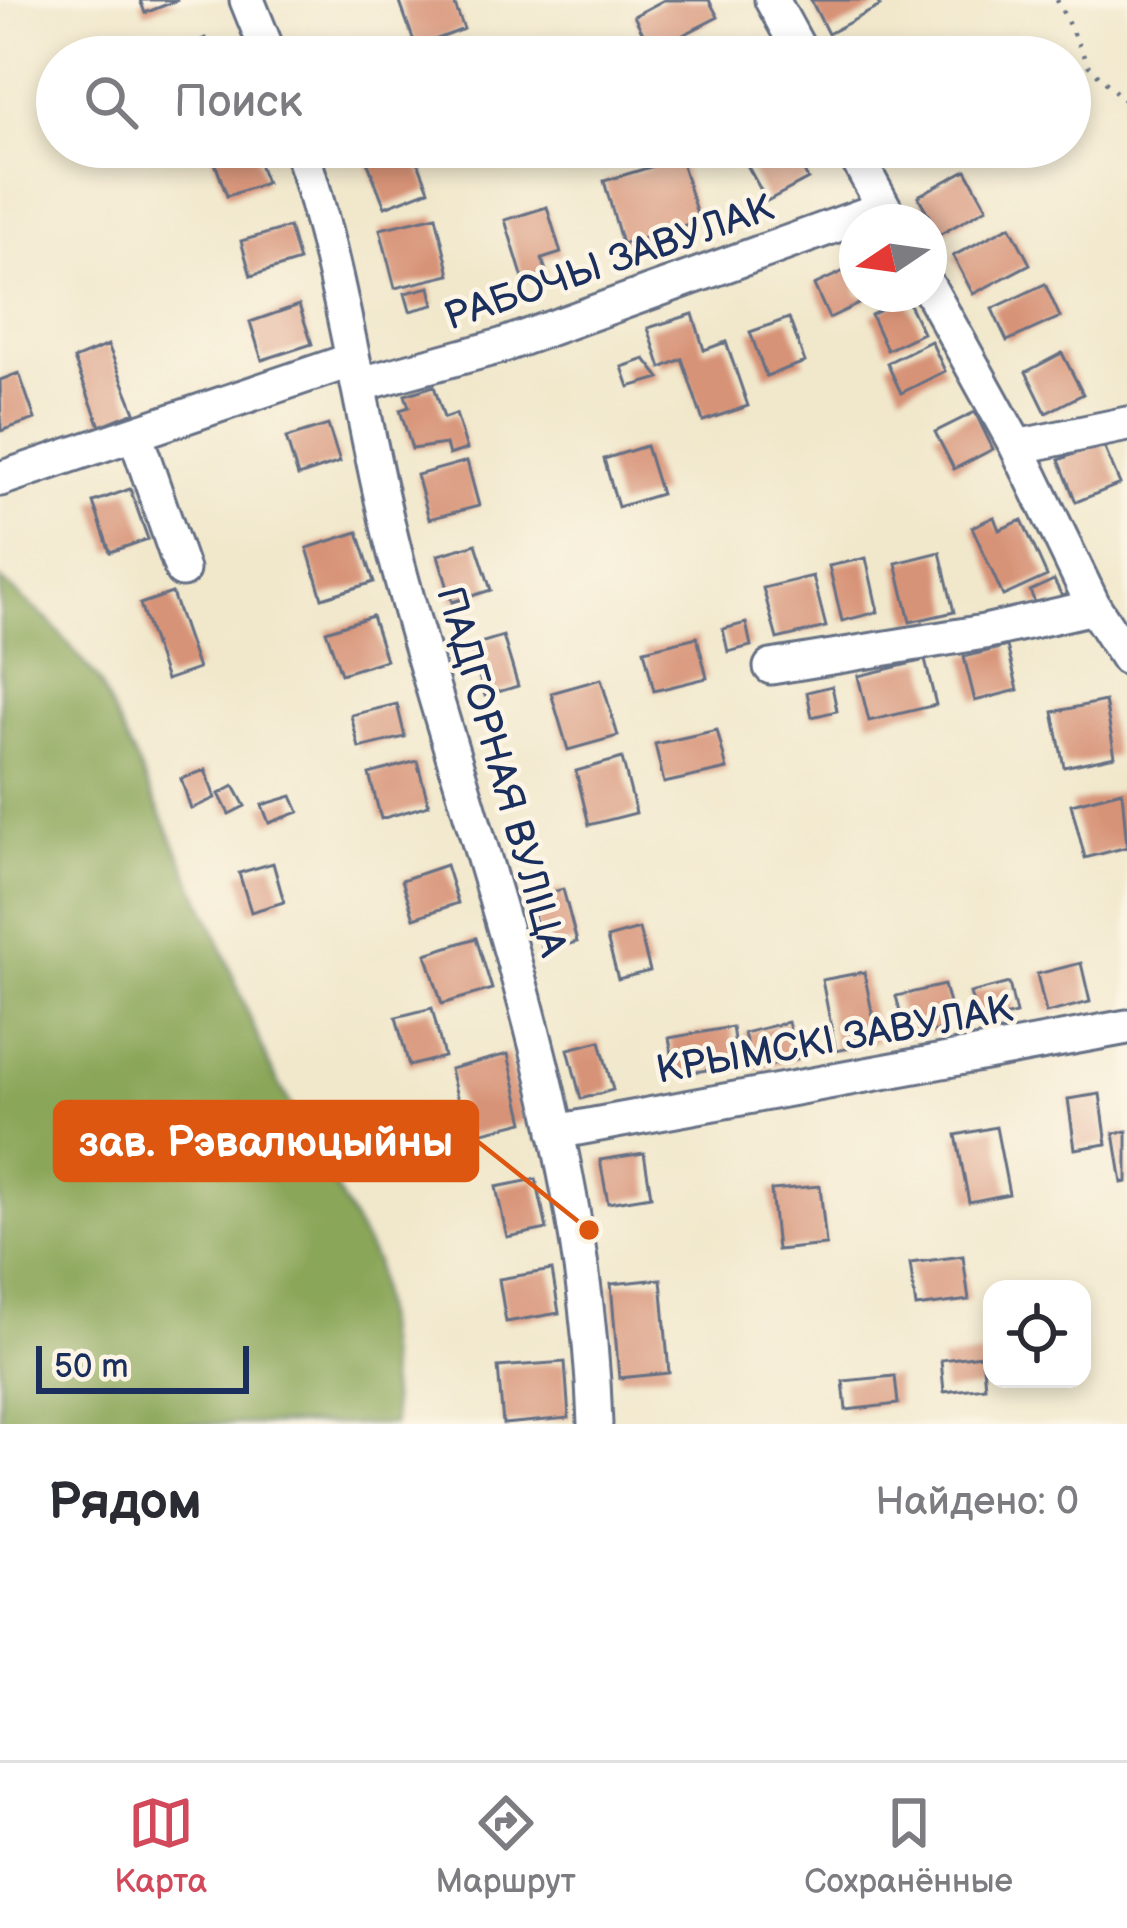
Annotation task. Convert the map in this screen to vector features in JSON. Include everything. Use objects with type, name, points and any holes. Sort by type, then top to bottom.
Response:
[{"type":"street","points":[[247,0],[262,36]]},
{"type":"street","points":[[772,0],[792,36]]},
{"type":"street","name":"ПАДГОРНАЯ ВУЛІЦА","points":[[305,168],[399,567],[525,996],[571,1211],[596,1424]]},
{"type":"street","points":[[862,168],[882,204]]},
{"type":"street","name":"РАБОЧЫ ЗАВУЛАК","points":[[0,479],[135,434],[355,373],[501,346],[839,232]]},
{"type":"street","points":[[942,312],[1017,447],[1094,607],[1127,658]]},
{"type":"street","points":[[1017,447],[1127,424]]},
{"type":"street","points":[[135,434],[182,570]]},
{"type":"street","points":[[771,667],[984,632],[1094,607]]},
{"type":"street","name":"КРЫМСКІ ЗАВУЛАК","points":[[556,1132],[1127,1027]]},
{"type":"path","points":[[1057,0],[1074,36]]},
{"type":"path","points":[[1091,68],[1127,103]]},
{"type":"green space","points":[[0,579],[52,624],[97,678],[213,926],[269,1065],[376,1262],[394,1424],[0,1424]]},
{"type":"building","points":[[140,0],[178,0],[145,13]]},
{"type":"building","points":[[399,0],[453,0],[464,29],[445,36],[412,36]]},
{"type":"building","points":[[664,0],[709,0],[718,17],[681,36],[644,36],[634,16]]},
{"type":"building","points":[[811,0],[876,0],[880,6],[828,34]]},
{"type":"building","points":[[217,168],[261,168],[266,183],[227,196]]},
{"type":"building","points":[[370,168],[420,168],[429,190],[385,207]]},
{"type":"building","points":[[647,168],[683,168],[699,221],[622,244],[604,181]]},
{"type":"building","points":[[749,168],[802,168],[808,179],[767,201]]},
{"type":"building","points":[[966,170],[987,208],[947,230],[947,204],[922,204],[918,196]]},
{"type":"building","points":[[547,207],[561,253],[542,259],[547,274],[524,282],[505,220]]},
{"type":"building","points":[[436,216],[450,275],[395,288],[380,229]]},
{"type":"building","points":[[1010,226],[1030,264],[973,294],[953,256]]},
{"type":"building","points":[[289,227],[299,261],[251,276],[241,241]]},
{"type":"building","points":[[839,273],[842,312],[829,318],[814,285]]},
{"type":"building","points":[[1045,284],[1060,317],[1007,341],[992,309]]},
{"type":"building","points":[[430,287],[434,305],[410,311],[405,293]]},
{"type":"building","points":[[299,305],[312,344],[262,360],[250,322]]},
{"type":"building","points":[[913,312],[923,333],[887,350],[871,315]]},
{"type":"building","points":[[693,314],[704,350],[726,342],[748,406],[703,421],[682,359],[661,368],[648,328]]},
{"type":"building","points":[[789,318],[805,362],[766,376],[750,332]]},
{"type":"building","points":[[931,341],[945,371],[901,393],[887,363]]},
{"type":"building","points":[[108,345],[135,412],[100,426],[74,359]]},
{"type":"building","points":[[1062,353],[1083,394],[1046,413],[1026,372]]},
{"type":"building","points":[[645,359],[660,378],[629,387],[622,367]]},
{"type":"building","points":[[19,373],[35,419],[1,431],[0,380]]},
{"type":"building","points":[[434,386],[444,418],[456,414],[467,449],[449,455],[446,444],[412,449],[400,410],[409,407],[405,395]]},
{"type":"building","points":[[975,412],[993,449],[954,469],[935,432]]},
{"type":"building","points":[[328,425],[340,462],[298,476],[286,438]]},
{"type":"building","points":[[1102,442],[1120,484],[1076,502],[1059,460]]},
{"type":"building","points":[[646,446],[661,494],[618,507],[604,459]]},
{"type":"building","points":[[467,461],[479,506],[429,519],[417,475]]},
{"type":"building","points":[[130,489],[148,539],[110,552],[93,502]]},
{"type":"building","points":[[994,517],[999,530],[1022,520],[1047,576],[1003,596],[972,527]]},
{"type":"building","points":[[358,532],[374,582],[322,598],[307,548]]},
{"type":"building","points":[[476,544],[491,590],[452,602],[438,555]]},
{"type":"building","points":[[940,552],[954,612],[910,622],[896,563]]},
{"type":"building","points":[[866,558],[878,612],[842,621],[829,566]]},
{"type":"building","points":[[813,576],[826,627],[777,639],[763,588]]},
{"type":"building","points":[[1054,580],[1062,596],[1037,607],[1030,591]]},
{"type":"building","points":[[172,593],[198,669],[166,680],[140,604]]},
{"type":"building","points":[[372,616],[386,660],[341,674],[326,631]]},
{"type":"building","points":[[746,623],[751,646],[728,652],[723,629]]},
{"type":"building","points":[[503,636],[518,686],[485,696],[470,646]]},
{"type":"building","points":[[697,637],[707,678],[654,691],[644,650]]},
{"type":"building","points":[[1007,646],[1018,690],[975,701],[964,657]]},
{"type":"building","points":[[925,660],[936,705],[869,721],[858,676]]},
{"type":"building","points":[[601,679],[618,736],[568,750],[551,693]]},
{"type":"building","points":[[832,686],[837,711],[812,717],[807,692]]},
{"type":"building","points":[[1105,701],[1115,756],[1064,767],[1053,712]]},
{"type":"building","points":[[397,704],[405,737],[359,748],[351,715]]},
{"type":"building","points":[[717,730],[727,769],[664,783],[655,744]]},
{"type":"building","points":[[622,758],[636,813],[589,825],[576,771]]},
{"type":"building","points":[[417,761],[429,805],[381,819],[369,774]]},
{"type":"building","points":[[205,770],[215,798],[191,809],[181,779]]},
{"type":"building","points":[[234,786],[245,806],[229,814],[219,794]]},
{"type":"building","points":[[1122,791],[1127,847],[1085,858],[1071,804]]},
{"type":"building","points":[[292,796],[299,812],[269,823],[262,805]]},
{"type":"building","points":[[273,863],[284,902],[251,912],[239,873]]},
{"type":"building","points":[[446,865],[458,903],[414,918],[402,880]]},
{"type":"building","points":[[563,889],[577,942],[543,951],[530,898]]},
{"type":"building","points":[[639,929],[650,971],[618,979],[607,938]]},
{"type":"building","points":[[476,938],[492,989],[442,1004],[426,954]]},
{"type":"building","points":[[1081,963],[1090,1002],[1046,1013],[1037,974]]},
{"type":"building","points":[[864,972],[878,1042],[836,1051],[822,980]]},
{"type":"building","points":[[1009,983],[1016,1014],[978,1023],[970,993]]},
{"type":"building","points":[[944,985],[955,1027],[907,1038],[896,996]]},
{"type":"building","points":[[432,1008],[444,1057],[409,1066],[396,1017]]},
{"type":"building","points":[[788,1022],[797,1059],[753,1070],[744,1033]]},
{"type":"building","points":[[732,1027],[738,1065],[676,1075],[669,1038]]},
{"type":"building","points":[[600,1041],[613,1090],[581,1099],[568,1049]]},
{"type":"building","points":[[508,1054],[524,1122],[467,1136],[450,1069]]},
{"type":"building","points":[[1100,1094],[1107,1144],[1075,1149],[1068,1099]]},
{"type":"building","points":[[996,1127],[1009,1194],[969,1202],[956,1135]]},
{"type":"building","points":[[1127,1131],[1127,1182],[1122,1183],[1114,1133]]},
{"type":"building","points":[[644,1153],[651,1196],[608,1203],[600,1160]]},
{"type":"building","points":[[536,1179],[547,1229],[507,1237],[496,1187]]},
{"type":"building","points":[[820,1186],[826,1245],[777,1250],[771,1190]]},
{"type":"building","points":[[963,1256],[969,1300],[916,1307],[910,1263]]},
{"type":"building","points":[[552,1270],[559,1313],[506,1322],[499,1279]]},
{"type":"building","points":[[661,1279],[669,1373],[619,1378],[611,1284]]},
{"type":"building","points":[[982,1355],[983,1387],[944,1392],[941,1360]]},
{"type":"building","points":[[565,1362],[569,1418],[503,1424],[498,1367]]},
{"type":"building","points":[[895,1376],[898,1404],[846,1410],[843,1381]]},
{"type":"place","name":"зав. Рэвалюцыйны","points":[[589,1230]]}]
